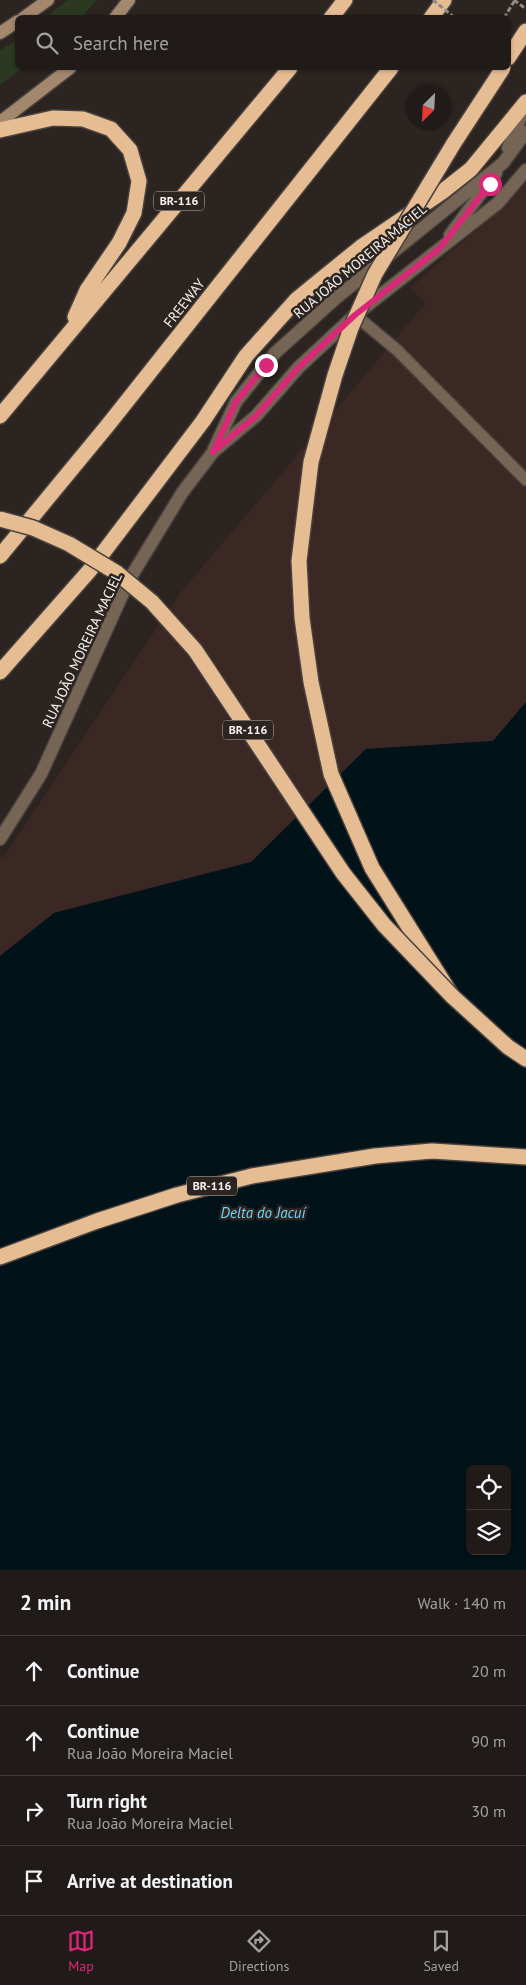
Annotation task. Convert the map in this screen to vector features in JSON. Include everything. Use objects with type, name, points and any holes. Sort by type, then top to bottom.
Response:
[{"type":"highway","points":[[333,15],[345,0]]},
{"type":"highway","points":[[433,15],[444,0]]},
{"type":"highway","points":[[511,54],[526,31]]},
{"type":"highway","name":"BR-116","points":[[0,416],[288,70]]},
{"type":"highway","name":"FREEWAY","points":[[0,556],[114,417],[389,70]]},
{"type":"highway","points":[[452,996],[372,868],[331,774],[311,682],[303,627],[299,561],[311,462],[335,375],[351,328],[376,274],[454,143],[502,70]]},
{"type":"highway","points":[[0,672],[48,620],[108,547],[197,429],[246,356],[297,299],[361,247],[442,192],[471,169],[526,103]]},
{"type":"highway","points":[[0,130],[53,118],[83,119],[111,129],[130,150],[139,181],[134,213],[120,243],[87,290],[68,334]]},
{"type":"highway","name":"BR-116","points":[[0,519],[33,528],[69,544],[117,573],[152,602],[196,650],[343,873],[384,925],[452,996],[508,1047],[526,1059]]},
{"type":"highway","name":"BR-116","points":[[0,1257],[177,1196],[252,1176],[375,1156],[432,1151],[526,1158]]},
{"type":"main road","points":[[27,15],[48,0]]},
{"type":"main road","points":[[117,15],[129,0]]},
{"type":"main road","points":[[0,33],[15,23]]},
{"type":"main road","points":[[0,122],[67,70]]},
{"type":"street","points":[[439,249],[490,184],[503,163],[526,103]]},
{"type":"street","name":"RUA JOÃO MOREIRA MACIEL","points":[[0,839],[41,774],[129,580],[182,493],[213,452],[236,402],[275,353],[336,298],[503,163],[526,132]]},
{"type":"street","name":"RUA JOÃO MOREIRA MACIEL","points":[[213,452],[256,416],[299,367],[355,315],[498,203],[526,170]]},
{"type":"lane","points":[[355,315],[396,350],[526,480]]},
{"type":"path","points":[[433,0],[451,15]]},
{"type":"path","points":[[506,15],[514,0],[526,9]]},
{"type":"shaded area","points":[[526,178],[526,702],[493,741],[366,749],[251,862],[54,913],[0,956],[0,856],[3,858],[181,592],[426,303],[410,288],[494,214]]},
{"type":"green space","points":[[68,0],[97,0],[83,15],[49,15]]},
{"type":"green space","points":[[15,41],[15,70],[19,70],[0,85],[0,50]]},
{"type":"water","name":"Delta do Jacuí","points":[[526,702],[526,1570],[0,1570],[0,956],[54,913],[251,862],[366,749],[493,741]]},
{"type":"route","points":[[266,365],[236,402],[213,452],[256,416],[299,367],[355,315],[439,249],[490,184]]}]
